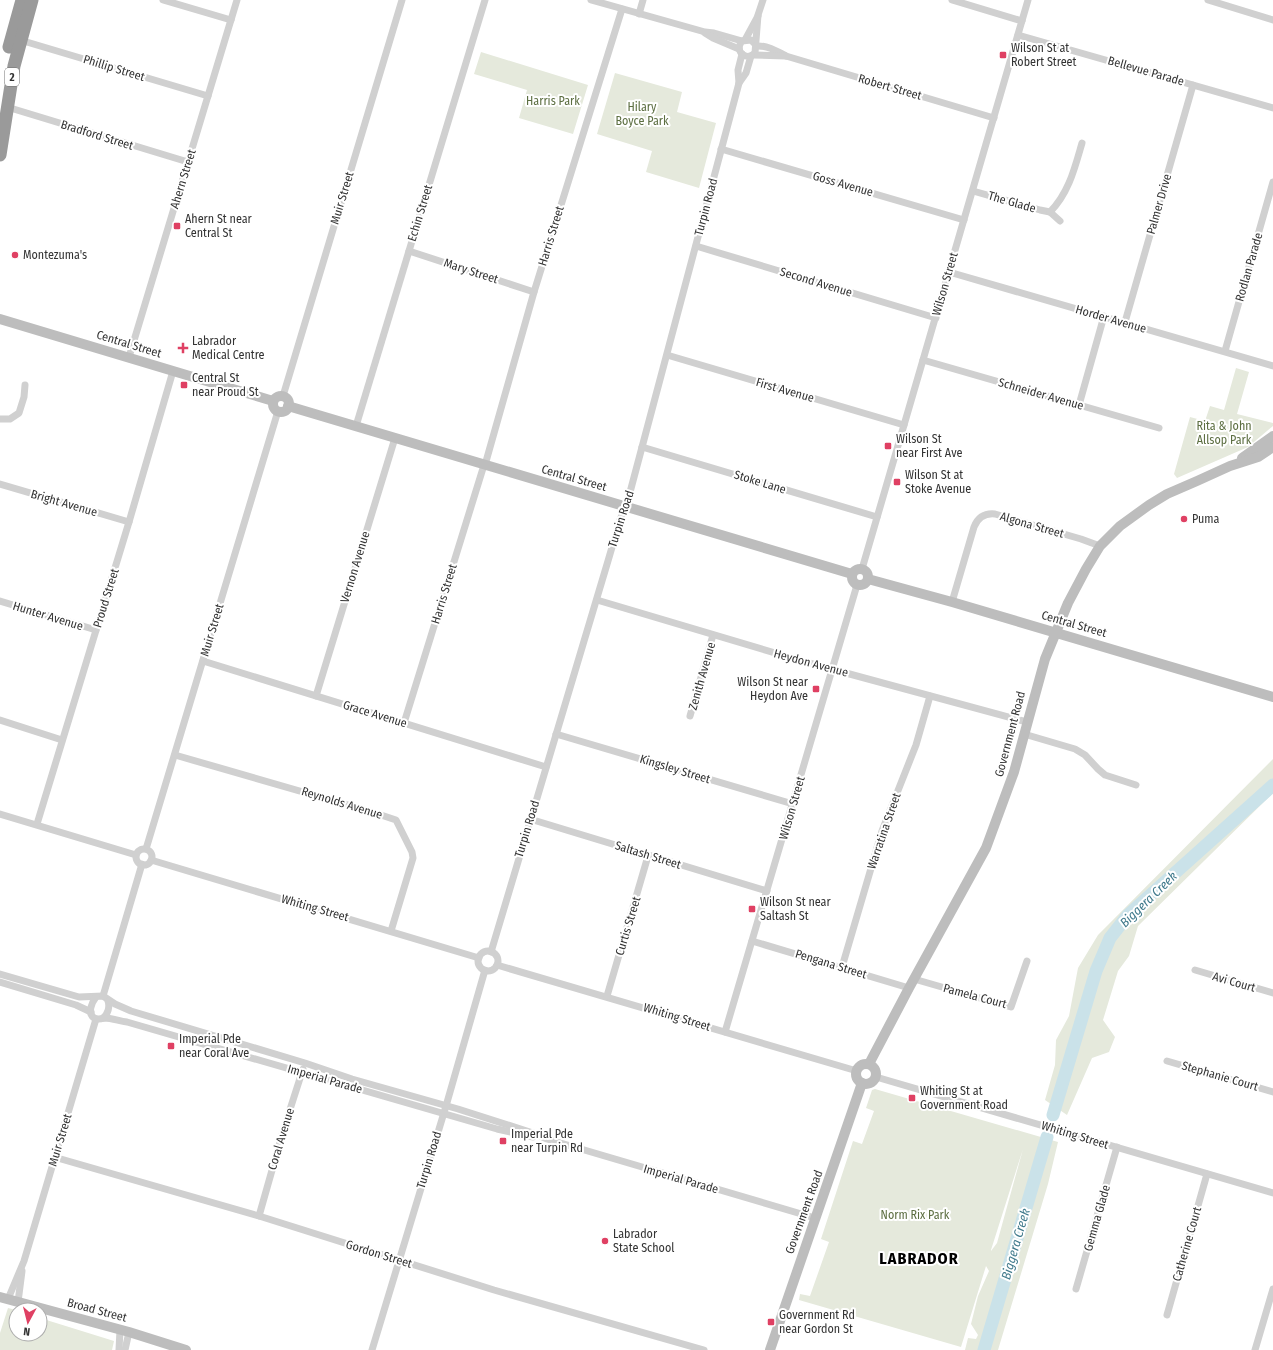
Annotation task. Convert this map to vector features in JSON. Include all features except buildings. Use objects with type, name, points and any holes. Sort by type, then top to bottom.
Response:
[{"type":"highway","name":"2","points":[[0,94],[9,47],[22,0]]},
{"type":"highway","name":"2","points":[[0,155],[14,66],[32,0]]},
{"type":"main road","name":"Central Street","points":[[0,319],[273,401]]},
{"type":"main road","points":[[278,396],[282,396],[288,401],[288,406],[284,411],[278,412],[273,407],[273,401],[278,396]]},
{"type":"main road","name":"Central Street","points":[[288,406],[852,574]]},
{"type":"main road","name":"Government Road","points":[[1230,466],[1273,436]]},
{"type":"main road","name":"Government Road","points":[[1258,457],[1273,447]]},
{"type":"main road","name":"Government Road","points":[[869,1064],[986,848],[1014,772],[1045,659],[1055,632],[1086,568],[1100,546],[1120,526],[1149,504],[1167,494],[1230,466],[1273,454]]},
{"type":"main road","points":[[862,569],[868,574],[868,579],[862,585],[857,585],[852,579],[852,574],[854,570],[862,569]]},
{"type":"main road","name":"Central Street","points":[[868,579],[1055,632],[1273,697]]},
{"type":"main road","points":[[869,1064],[874,1068],[876,1077],[869,1083],[862,1083],[857,1078],[857,1071],[862,1065],[869,1064]]},
{"type":"main road","name":"Government Road","points":[[770,1350],[862,1083]]},
{"type":"main road","name":"Broad Street","points":[[8,1299],[186,1350]]},
{"type":"street","points":[[163,0],[231,20]]},
{"type":"street","name":"Ahern Street","points":[[129,357],[237,0]]},
{"type":"street","name":"Muir Street","points":[[282,396],[402,0]]},
{"type":"street","name":"Echin Street","points":[[356,426],[485,0]]},
{"type":"street","points":[[591,0],[705,32],[751,40],[756,45]]},
{"type":"street","points":[[639,14],[643,0]]},
{"type":"street","points":[[740,52],[740,43],[744,40],[758,15],[763,0]]},
{"type":"street","points":[[952,0],[1022,21]]},
{"type":"street","name":"Wilson Street","points":[[862,569],[1028,0]]},
{"type":"street","points":[[1208,0],[1273,20]]},
{"type":"street","name":"Harris Street","points":[[404,723],[484,465],[534,292],[622,9]]},
{"type":"street","points":[[705,32],[748,57],[756,50],[758,15]]},
{"type":"street","name":"Bellevue Parade","points":[[1018,35],[1273,108]]},
{"type":"street","name":"Phillip Street","points":[[20,40],[208,96]]},
{"type":"street","name":"Robert Street","points":[[756,45],[761,45],[778,51],[786,56]]},
{"type":"street","name":"Turpin Road","points":[[491,952],[642,447],[739,83],[738,70],[740,52]]},
{"type":"street","name":"Robert Street","points":[[752,55],[786,56],[994,118]]},
{"type":"street","name":"Turpin Road","points":[[739,83],[746,73],[752,55]]},
{"type":"street","name":"Palmer Drive","points":[[1124,322],[1193,85]]},
{"type":"street","name":"Bradford Street","points":[[7,107],[188,162]]},
{"type":"street","name":"The Glade","points":[[1050,212],[1058,202],[1072,178],[1082,143]]},
{"type":"street","name":"Goss Avenue","points":[[721,149],[964,220]]},
{"type":"street","name":"Rodlan Parade","points":[[1225,351],[1273,182]]},
{"type":"street","name":"The Glade","points":[[973,191],[1050,212],[1060,221]]},
{"type":"street","name":"Second Avenue","points":[[696,246],[936,318]]},
{"type":"street","name":"Mary Street","points":[[409,251],[534,292]]},
{"type":"street","name":"Horder Avenue","points":[[949,272],[1273,366]]},
{"type":"street","points":[[1079,405],[1104,316]]},
{"type":"street","name":"First Avenue","points":[[667,355],[904,425]]},
{"type":"street","name":"Schneider Avenue","points":[[923,360],[1159,428]]},
{"type":"street","name":"Proud Street","points":[[37,824],[129,522],[173,371]]},
{"type":"street","points":[[0,419],[10,419],[19,413],[24,397],[25,385]]},
{"type":"street","name":"Muir Street","points":[[146,849],[278,412]]},
{"type":"street","name":"Vernon Avenue","points":[[316,696],[395,438]]},
{"type":"street","name":"Stoke Lane","points":[[642,447],[877,517]]},
{"type":"street","name":"Bright Avenue","points":[[0,484],[129,522]]},
{"type":"street","name":"Algona Street","points":[[952,602],[974,527],[978,519],[984,515],[996,514],[1100,546]]},
{"type":"street","name":"Wilson Street","points":[[725,1032],[857,585]]},
{"type":"street","name":"Heydon Avenue","points":[[596,600],[832,669],[1027,722]]},
{"type":"street","name":"Hunter Avenue","points":[[0,601],[96,630]]},
{"type":"street","name":"Zenith Avenue","points":[[690,716],[713,635]]},
{"type":"street","name":"Grace Avenue","points":[[203,661],[546,767]]},
{"type":"street","name":"Warratina Street","points":[[842,967],[882,831],[916,745],[930,696]]},
{"type":"street","points":[[0,720],[62,740]]},
{"type":"street","name":"Kingsley Street","points":[[556,734],[793,804]]},
{"type":"street","points":[[1024,734],[1075,749],[1084,755],[1105,775],[1136,785]]},
{"type":"street","name":"Reynolds Avenue","points":[[174,754],[396,820],[412,852],[413,858],[391,931]]},
{"type":"street","points":[[0,814],[136,855]]},
{"type":"street","name":"Saltash Street","points":[[530,819],[767,891]]},
{"type":"street","points":[[141,849],[146,849],[151,854],[151,860],[147,864],[142,864],[137,860],[136,855],[141,849]]},
{"type":"street","name":"Curtis Street","points":[[607,996],[648,856]]},
{"type":"street","name":"Whiting Street","points":[[151,860],[479,958]]},
{"type":"street","points":[[102,998],[93,1002],[91,1012],[92,1016],[100,1019],[106,1015],[108,1011],[102,998],[142,864]]},
{"type":"street","name":"Pengana Street","points":[[752,941],[842,967],[912,984]]},
{"type":"street","points":[[484,952],[491,952],[497,957],[497,965],[492,970],[486,970],[481,967],[479,958],[484,952]]},
{"type":"street","name":"Pamela Court","points":[[912,984],[1012,1007],[1027,961]]},
{"type":"street","name":"Whiting Street","points":[[497,965],[607,996],[857,1071]]},
{"type":"street","name":"Turpin Road","points":[[372,1350],[486,970]]},
{"type":"street","name":"Avi Court","points":[[1195,970],[1273,994]]},
{"type":"street","name":"Imperial Parade","points":[[0,974],[91,1012]]},
{"type":"street","name":"Imperial Parade","points":[[0,982],[24,985],[79,997],[102,998],[131,1011],[305,1063],[364,1083],[446,1106],[533,1133],[547,1139]]},
{"type":"street","name":"Muir Street","points":[[8,1299],[24,1261],[54,1157],[100,1019]]},
{"type":"street","name":"Imperial Parade","points":[[100,1019],[127,1022],[240,1056],[497,1129],[547,1139],[815,1218]]},
{"type":"street","points":[[240,1056],[244,1045]]},
{"type":"street","name":"Stephanie Court","points":[[1167,1061],[1273,1092]]},
{"type":"street","name":"Coral Avenue","points":[[259,1216],[284,1128],[305,1063]]},
{"type":"street","name":"Whiting Street","points":[[876,1077],[1273,1193]]},
{"type":"street","name":"Gemma Glade","points":[[1076,1289],[1117,1147]]},
{"type":"street","name":"Gordon Street","points":[[54,1157],[259,1216],[494,1290],[704,1350]]},
{"type":"street","name":"Catherine Court","points":[[1167,1315],[1207,1174]]},
{"type":"street","points":[[1255,1350],[1273,1289]]},
{"type":"street","points":[[119,1350],[124,1331]]},
{"type":"street","points":[[124,1331],[125,1350]]},
{"type":"green space","name":"Harris Park","points":[[481,52],[588,85],[573,134],[519,118],[527,90],[474,74]]},
{"type":"green space","name":"Hilary Boyce Park","points":[[615,73],[682,92],[677,112],[716,123],[699,188],[646,172],[652,151],[597,134]]},
{"type":"green space","name":"Rita & John Allsop Park","points":[[1236,368],[1249,372],[1237,414],[1273,423],[1273,426],[1248,447],[1177,478],[1174,474],[1190,417],[1205,421],[1210,406],[1224,410]]},
{"type":"green space","points":[[1273,759],[1273,793],[1138,926],[1129,956],[1118,971],[1103,1020],[1115,1037],[1109,1052],[1092,1058],[1067,1115],[1045,1100],[1055,1065],[1056,1040],[1069,1016],[1078,968],[1098,935]]},
{"type":"green space","name":"Norm Rix Park","points":[[875,1089],[1058,1142],[1048,1184],[998,1350],[965,1350],[968,1338],[976,1339],[978,1335],[971,1324],[978,1296],[989,1271],[986,1266],[961,1347],[799,1300],[800,1294],[810,1296],[829,1242],[821,1239],[853,1141],[862,1144],[874,1111],[866,1108],[872,1090]],"holes":[[[1023,1149],[997,1243],[991,1251]]]},
{"type":"green space","points":[[8,1308],[8,1342],[48,1342],[48,1320],[114,1341],[112,1350],[0,1350],[0,1333]]},
{"type":"waterway","name":"Biggera Creek","points":[[1053,1115],[1096,971],[1110,938],[1128,915],[1273,785]]},
{"type":"waterway","name":"Biggera Creek","points":[[984,1350],[1047,1137]]},
{"type":"place","name":"Wilson St at Robert Street","points":[[1003,55]]},
{"type":"place","name":"Ahern St near Central St","points":[[177,226]]},
{"type":"place","name":"Montezuma's","points":[[15,255]]},
{"type":"place","name":"Labrador Medical Centre","points":[[183,348]]},
{"type":"place","name":"Central St near Proud St","points":[[184,385]]},
{"type":"place","name":"Wilson St near First Ave","points":[[888,446]]},
{"type":"place","name":"Wilson St at Stoke Avenue","points":[[897,482]]},
{"type":"place","name":"Puma","points":[[1184,519]]},
{"type":"place","name":"Wilson St near Heydon Ave","points":[[816,689]]},
{"type":"place","name":"Wilson St near Saltash St","points":[[752,909]]},
{"type":"place","name":"Imperial Pde near Coral Ave","points":[[171,1046]]},
{"type":"place","name":"Whiting St at Government Road","points":[[912,1098]]},
{"type":"place","name":"Imperial Pde near Turpin Rd","points":[[503,1141]]},
{"type":"place","name":"Labrador State School","points":[[605,1241]]},
{"type":"place","name":"Government Rd near Gordon St","points":[[771,1322]]},
{"type":"district","name":"LABRADOR","points":[[919,1258]]}]
